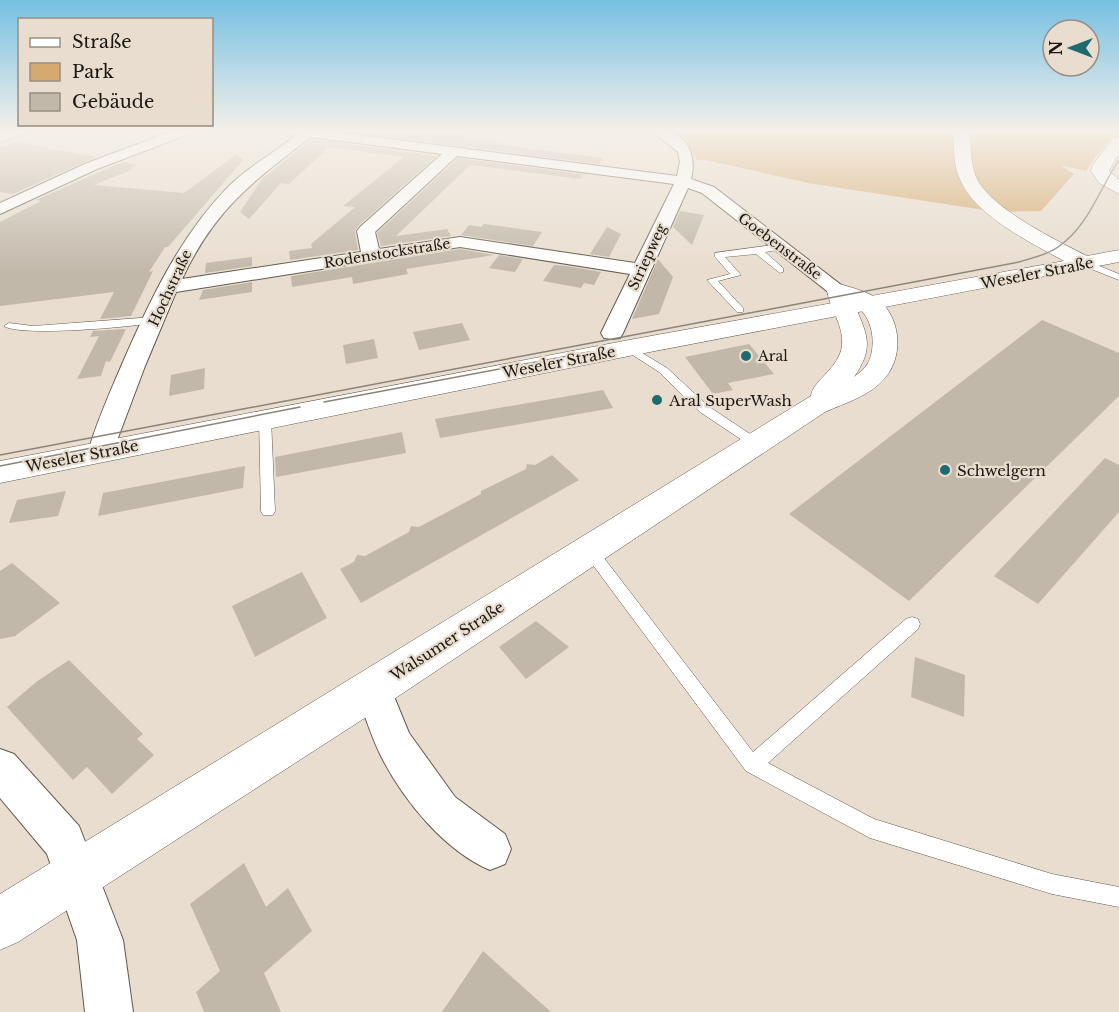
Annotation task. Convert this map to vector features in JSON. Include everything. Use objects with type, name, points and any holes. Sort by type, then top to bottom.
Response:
[{"type":"main road","points":[[969,178],[975,190],[1011,221],[1084,263]]},
{"type":"main road","points":[[1105,178],[1119,188]]},
{"type":"main road","name":"Weseler Straße","points":[[0,472],[104,440],[840,300],[1057,248],[1119,237]]},
{"type":"main road","name":"Weseler Straße","points":[[0,449],[104,440],[265,419],[621,341],[740,310],[840,300],[869,305],[1119,256]]},
{"type":"main road","name":"Walsumer Straße","points":[[815,405],[851,364],[856,341],[840,300]]},
{"type":"main road","name":"Walsumer Straße","points":[[0,924],[373,689],[815,405],[851,390],[875,373],[884,361],[886,345],[881,324],[869,305]]},
{"type":"street","points":[[0,209],[66,178]]},
{"type":"street","name":"Hochstraße","points":[[104,440],[154,320],[194,240],[234,190],[249,178]]},
{"type":"street","points":[[371,256],[366,231],[423,178]]},
{"type":"street","name":"Goebenstraße","points":[[669,178],[683,180],[708,190],[781,247],[840,300]]},
{"type":"street","name":"Striepweg","points":[[621,341],[640,270],[683,180]]},
{"type":"street","name":"Rodenstockstraße","points":[[169,287],[460,242],[640,270]]},
{"type":"street","points":[[373,689],[396,746],[441,811],[490,849]]},
{"type":"street","points":[[0,768],[64,841],[100,940],[109,1012]]},
{"type":"lane","points":[[740,310],[712,280],[736,275],[718,255],[781,247]]},
{"type":"lane","points":[[758,251],[780,270]]},
{"type":"lane","points":[[1084,263],[1119,277]]},
{"type":"lane","points":[[9,326],[33,329],[154,320]]},
{"type":"lane","points":[[621,341],[663,370],[704,409],[755,443]]},
{"type":"lane","points":[[265,419],[268,511]]},
{"type":"lane","points":[[589,549],[752,765],[870,828],[1052,884],[1119,897]]},
{"type":"lane","points":[[752,765],[912,624]]},
{"type":"green space","points":[[787,178],[1070,178],[1041,211],[997,212]]},
{"type":"building","points":[[0,178],[48,178],[13,194],[0,192]]},
{"type":"building","points":[[85,178],[111,178],[94,185],[184,193],[204,178],[227,178],[168,247],[165,247],[149,272],[153,271],[131,316],[100,319],[114,292],[0,306],[0,222],[41,201],[36,200]]},
{"type":"building","points":[[295,178],[289,184],[281,183],[249,219],[240,212],[262,179]]},
{"type":"building","points":[[378,178],[412,178],[358,226],[355,231],[358,250],[290,260],[289,251],[312,248],[311,244],[355,207],[343,206]]},
{"type":"building","points":[[436,178],[456,178],[396,236],[447,229],[451,236],[381,246],[377,233]]},
{"type":"building","points":[[680,211],[704,215],[692,245],[673,227]]},
{"type":"building","points":[[484,224],[542,232],[533,246],[461,235],[469,225],[481,227]]},
{"type":"building","points":[[607,227],[621,234],[609,257],[590,254]]},
{"type":"building","points":[[460,249],[494,255],[406,269],[408,274],[353,284],[352,277],[292,287],[291,276]]},
{"type":"building","points":[[499,255],[523,259],[515,272],[489,268]]},
{"type":"building","points":[[252,257],[252,266],[205,273],[206,263]]},
{"type":"building","points":[[658,259],[673,277],[659,314],[632,319]]},
{"type":"building","points":[[554,265],[601,272],[594,285],[584,283],[581,288],[543,281]]},
{"type":"building","points":[[252,282],[252,292],[199,300],[203,290]]},
{"type":"building","name":"Schwelgern","points":[[1042,320],[1119,353],[1119,396],[909,601],[789,514]]},
{"type":"building","points":[[462,323],[470,340],[419,350],[413,332]]},
{"type":"building","points":[[126,329],[110,362],[106,361],[101,376],[77,379],[99,336],[90,337],[93,331]]},
{"type":"building","points":[[374,339],[378,358],[346,364],[343,345]]},
{"type":"building","points":[[749,344],[774,374],[728,383],[733,390],[713,394],[685,357]]},
{"type":"building","points":[[205,368],[204,389],[169,396],[171,375]]},
{"type":"building","points":[[603,390],[613,408],[440,438],[435,419]]},
{"type":"building","points":[[402,432],[406,453],[276,477],[275,457]]},
{"type":"building","points":[[552,455],[579,480],[361,603],[340,569],[354,562],[357,555],[365,556],[409,532],[411,526],[419,527],[481,494],[481,491],[526,469],[527,464],[535,465]]},
{"type":"building","points":[[1105,458],[1119,465],[1119,512],[1038,604],[994,576]]},
{"type":"building","points":[[245,466],[243,488],[98,516],[103,493]]},
{"type":"building","points":[[66,491],[58,516],[9,523],[17,500]]},
{"type":"building","points":[[12,563],[60,603],[15,636],[0,639],[0,571]]},
{"type":"building","points":[[302,572],[327,618],[255,657],[232,606]]},
{"type":"building","points":[[536,621],[569,647],[526,679],[499,647]]},
{"type":"building","points":[[915,657],[965,675],[964,717],[911,697]]},
{"type":"building","points":[[69,660],[143,734],[137,739],[154,755],[112,794],[87,767],[73,780],[7,707],[36,682]]},
{"type":"building","points":[[244,863],[266,907],[288,888],[312,931],[264,973],[281,1012],[204,1012],[196,992],[220,971],[190,904]]},
{"type":"building","points":[[483,951],[551,1012],[442,1012]]},
{"type":"tram line","points":[[0,455],[1019,262],[1049,252],[1068,239],[1078,229],[1108,178]]},
{"type":"tram line","points":[[324,402],[589,352]]},
{"type":"tram line","points":[[0,466],[300,407]]},
{"type":"place","name":"Aral","points":[[746,356]]},
{"type":"place","name":"Aral SuperWash","points":[[657,400]]},
{"type":"place","name":"Schwelgern","points":[[945,470]]}]
